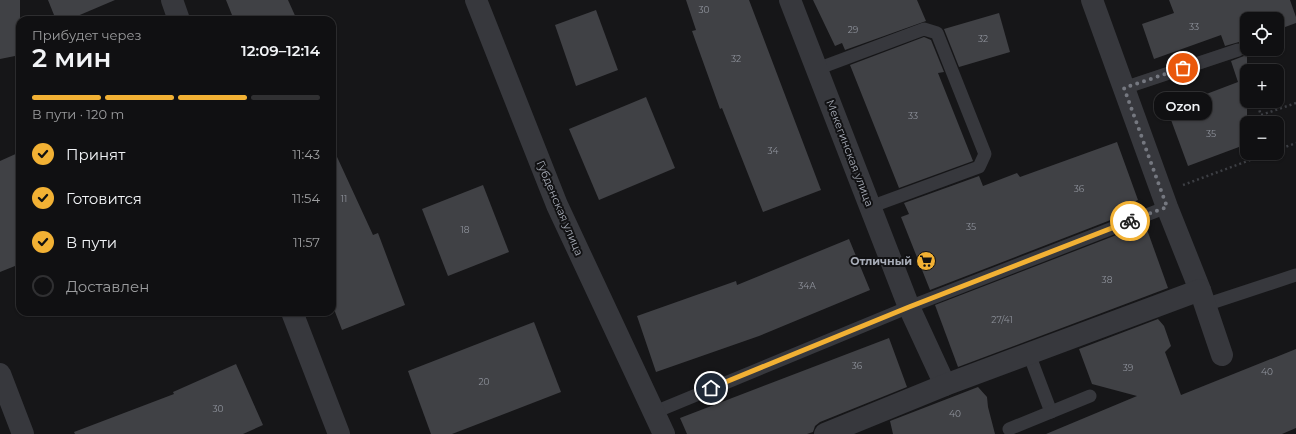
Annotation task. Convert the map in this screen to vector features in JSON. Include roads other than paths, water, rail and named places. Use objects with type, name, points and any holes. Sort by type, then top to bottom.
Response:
[{"type":"street","points":[[172,0],[178,16]]},
{"type":"street","name":"Губденская улица","points":[[476,0],[556,205],[655,412],[664,434]]},
{"type":"street","name":"Мекегинская улица","points":[[790,0],[909,307],[945,385]]},
{"type":"street","points":[[1092,0],[1222,355]]},
{"type":"street","points":[[834,432],[945,385],[1029,354],[1202,298]]},
{"type":"street","points":[[294,316],[339,434]]},
{"type":"street","points":[[0,374],[23,434]]},
{"type":"lane","points":[[817,69],[924,29],[937,33],[985,154],[979,167],[870,207]]},
{"type":"lane","points":[[1124,88],[1238,50]]},
{"type":"lane","points":[[655,412],[1164,200]]},
{"type":"lane","points":[[1202,298],[1296,275]]},
{"type":"lane","points":[[1029,354],[1051,412]]},
{"type":"lane","points":[[1009,429],[1090,396]]},
{"type":"place","name":"Ozon","points":[[1183,68]]},
{"type":"place","name":"Отличный","points":[[926,261]]}]
